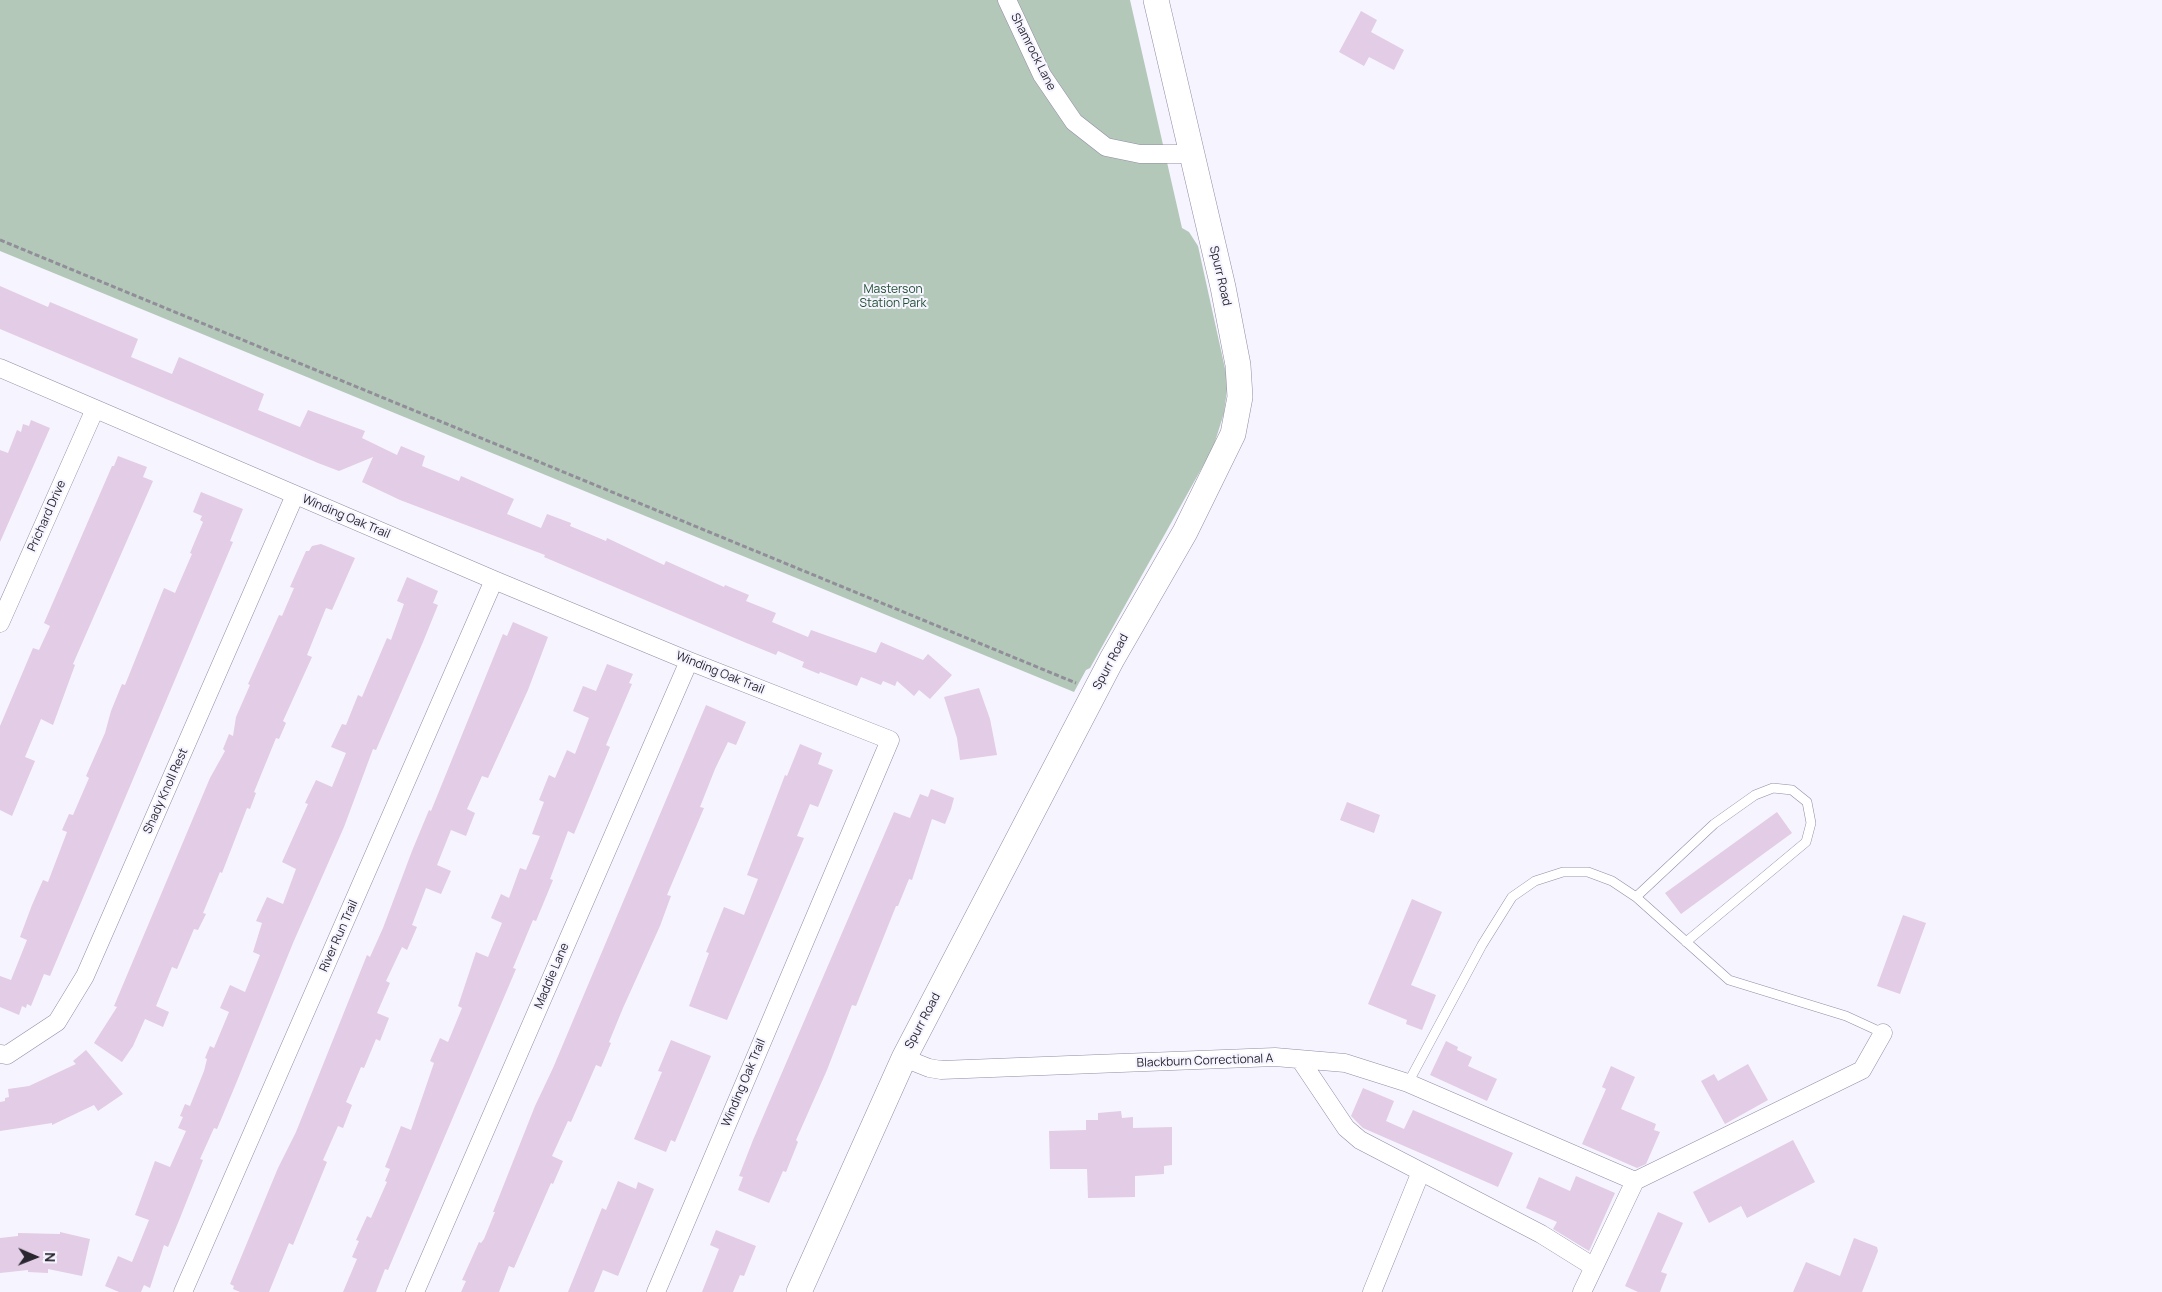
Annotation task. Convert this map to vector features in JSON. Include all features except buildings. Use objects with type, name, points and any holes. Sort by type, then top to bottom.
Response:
[{"type":"street","name":"Shamrock Lane","points":[[1007,0],[1042,75],[1074,122],[1106,147],[1140,154],[1191,154]]},
{"type":"street","name":"Spurr Road","points":[[799,1292],[904,1058],[1096,691],[1184,532],[1233,434],[1238,416],[1240,398],[1236,356],[1223,287],[1156,0]]},
{"type":"street","name":"Winding Oak Trail","points":[[0,368],[494,580],[689,661],[890,740],[656,1292]]},
{"type":"street","name":"Prichard Drive","points":[[1,619],[95,409]]},
{"type":"street","name":"Shady Knoll Rest","points":[[0,1054],[7,1055],[56,1022],[85,976],[296,495]]},
{"type":"street","name":"River Run Trail","points":[[183,1292],[494,580]]},
{"type":"street","name":"Maddie Lane","points":[[415,1292],[689,661]]},
{"type":"street","points":[[1582,1292],[1635,1181],[1862,1070],[1883,1032]]},
{"type":"street","name":"Blackburn Correctional A","points":[[904,1058],[929,1068],[941,1070],[1275,1058],[1345,1063],[1408,1083],[1635,1181]]},
{"type":"street","points":[[1301,1061],[1346,1128],[1360,1140],[1420,1174],[1540,1234],[1594,1267]]},
{"type":"street","points":[[1372,1292],[1420,1174]]},
{"type":"lane","points":[[1636,897],[1714,824],[1754,794],[1772,788],[1792,790],[1807,802],[1811,823],[1806,842],[1686,942]]},
{"type":"lane","points":[[1408,1083],[1482,945],[1512,898],[1535,882],[1563,872],[1588,872],[1612,881],[1636,897],[1729,980],[1846,1016],[1883,1032]]},
{"type":"path","points":[[0,240],[1096,691]]},
{"type":"green space","name":"Masterson Station Park","points":[[0,0],[1130,0],[1182,228],[1189,232],[1198,246],[1228,382],[1224,413],[1213,448],[1090,668],[1086,670],[1074,692],[0,251]]}]
